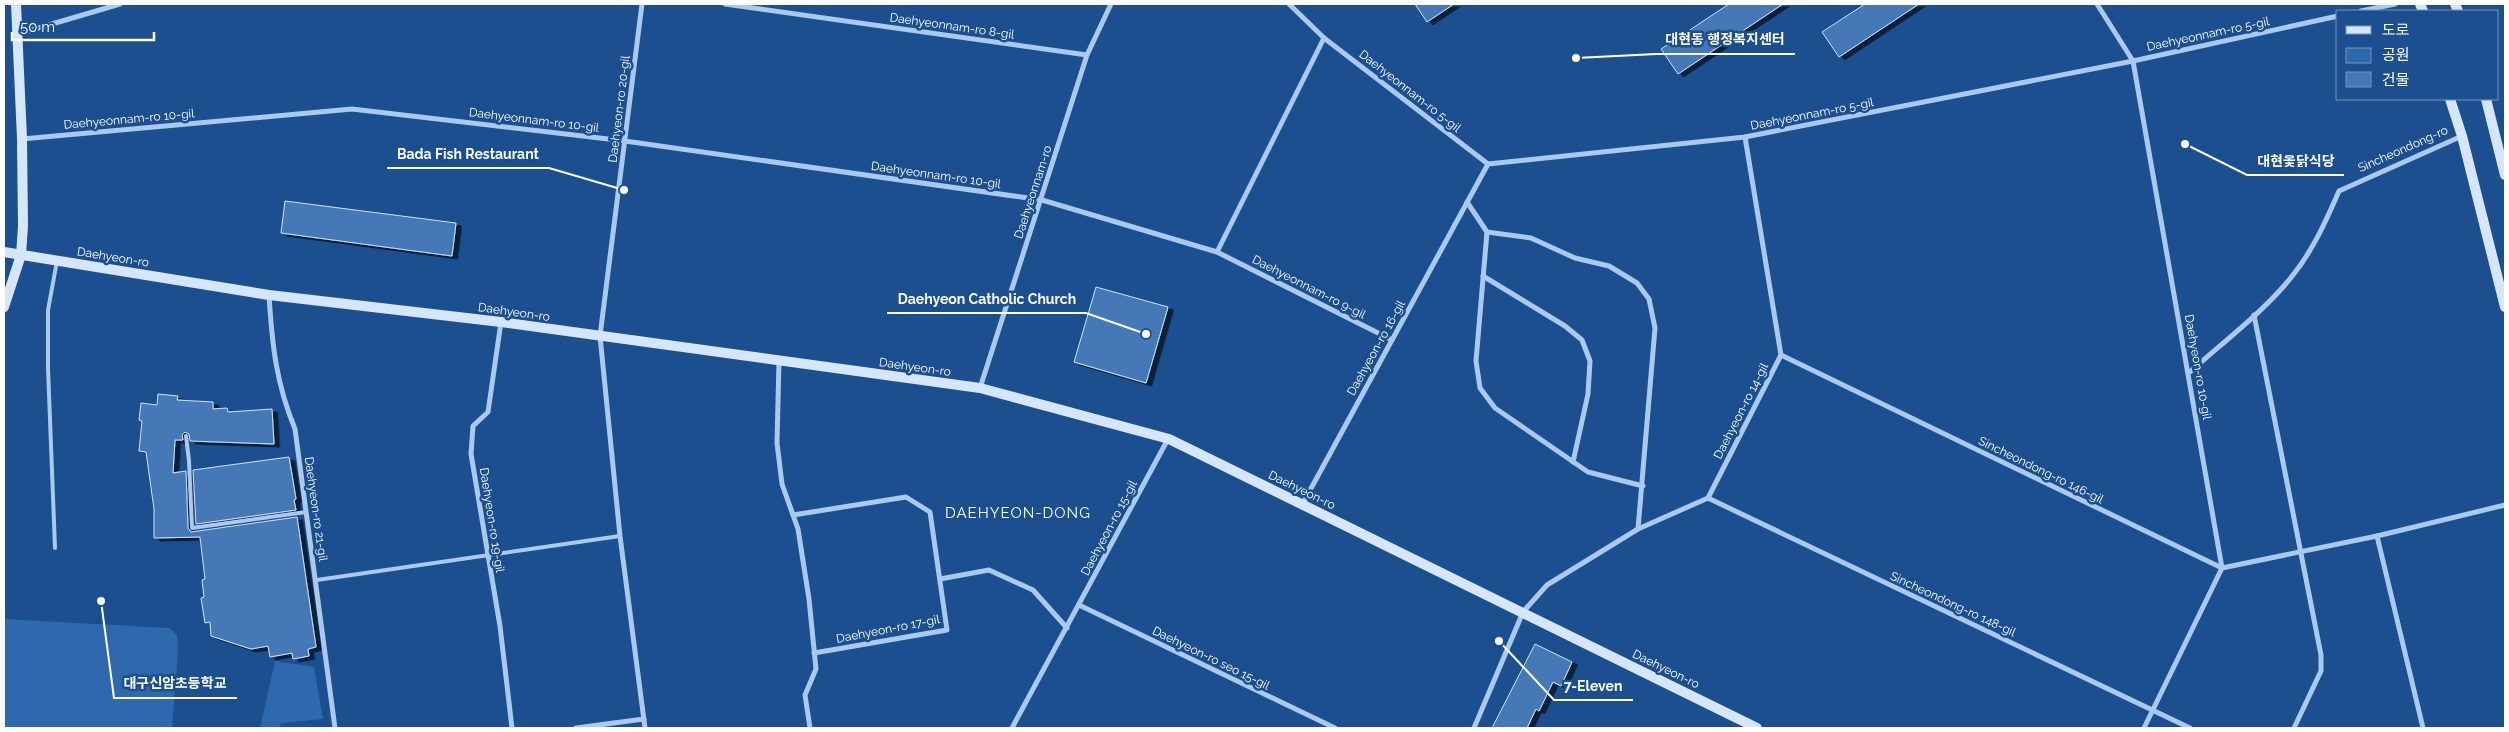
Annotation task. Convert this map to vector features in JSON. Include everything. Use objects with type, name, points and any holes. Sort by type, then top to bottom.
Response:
[{"type":"main road","points":[[4,307],[21,255],[23,226],[22,139],[16,4]]},
{"type":"main road","name":"Sincheondong-ro","points":[[2450,100],[2462,136],[2505,306]]},
{"type":"main road","points":[[2486,100],[2505,175]]},
{"type":"main road","name":"Daehyeon-ro","points":[[4,252],[268,295],[501,322],[980,388],[1168,439],[1757,728]]},
{"type":"street","points":[[18,34],[120,4]]},
{"type":"street","name":"Daehyeon-ro 20-gil","points":[[600,336],[642,4]]},
{"type":"street","name":"Daehyeonnam-ro 8-gil","points":[[725,4],[1087,55]]},
{"type":"street","name":"Daehyeonnam-ro","points":[[980,388],[1042,200],[1087,55],[1111,4]]},
{"type":"street","name":"Daehyeonnam-ro 5-gil","points":[[1289,4],[1324,38],[1488,164],[1745,137],[2134,61],[2336,16]]},
{"type":"street","name":"Daehyeon-ro 10-gil","points":[[2097,4],[2134,61],[2190,372],[2222,568]]},
{"type":"street","points":[[2366,10],[2395,4]]},
{"type":"street","points":[[1217,252],[1324,38]]},
{"type":"street","name":"Daehyeonnam-ro 10-gil","points":[[22,139],[352,108],[625,141],[1042,200]]},
{"type":"street","name":"Sincheondong-ro","points":[[2254,315],[2293,276],[2322,230],[2339,191],[2462,136]]},
{"type":"street","name":"Daehyeon-ro 14-gil","points":[[1708,498],[1781,355],[1745,137]]},
{"type":"street","name":"Daehyeon-ro 16-gil","points":[[1302,505],[1488,164]]},
{"type":"street","name":"Daehyeonnam-ro 9-gil","points":[[1042,200],[1217,252],[1392,340]]},
{"type":"street","points":[[1467,202],[1487,232],[1476,361],[1480,388],[1495,408],[1588,472],[1643,486]]},
{"type":"street","points":[[1487,232],[1531,238],[1575,258],[1609,266],[1637,283],[1649,299],[1655,328],[1638,530]]},
{"type":"street","points":[[1483,276],[1566,326],[1582,340],[1590,361],[1588,394],[1573,462]]},
{"type":"street","name":"Daehyeon-ro 21-gil","points":[[268,295],[273,354],[282,398],[295,429],[335,728]]},
{"type":"street","points":[[2190,372],[2254,315]]},
{"type":"street","points":[[2254,315],[2299,552],[2321,655],[2321,671],[2294,728]]},
{"type":"street","name":"Daehyeon-ro 19-gil","points":[[501,322],[488,412],[473,426],[471,454],[500,626],[512,728]]},
{"type":"street","points":[[600,336],[620,536],[645,728]]},
{"type":"street","name":"Sincheondong-ro 146-gil","points":[[1781,355],[2222,568]]},
{"type":"street","points":[[779,360],[777,443],[782,484],[798,529],[808,590],[816,669],[805,695],[810,728]]},
{"type":"street","name":"Daehyeon-ro 15-gil","points":[[1012,728],[1168,439]]},
{"type":"street","name":"Daehyeon-ro 17-gil","points":[[793,515],[906,497],[930,512],[947,630],[814,653]]},
{"type":"street","points":[[1474,728],[1523,612],[1547,585],[1638,530],[1708,498]]},
{"type":"street","name":"Sincheondong-ro 148-gil","points":[[1708,498],[2190,728]]},
{"type":"street","points":[[2144,728],[2222,568],[2378,536],[2505,505]]},
{"type":"street","points":[[2378,536],[2423,728]]},
{"type":"street","points":[[940,579],[989,570],[1033,590],[1067,628]]},
{"type":"street","name":"Daehyeon-ro seo 15-gil","points":[[1079,605],[1335,728]]},
{"type":"street","points":[[576,728],[644,719]]},
{"type":"lane","points":[[55,548],[48,368],[48,310],[57,261]]},
{"type":"lane","points":[[186,436],[192,528],[306,512]]},
{"type":"lane","points":[[316,580],[620,536]]},
{"type":"green space","points":[[4,619],[169,628],[177,635],[178,651],[172,728],[4,728]]},
{"type":"green space","points":[[275,661],[314,667],[323,719],[281,723],[279,728],[260,728]]},
{"type":"building","points":[[1415,4],[1454,4],[1427,22]]},
{"type":"building","points":[[1729,4],[1783,4],[1678,74],[1661,49]]},
{"type":"building","points":[[1865,4],[1919,4],[1839,57],[1822,32]]},
{"type":"building","points":[[285,201],[456,223],[452,256],[281,233]]},
{"type":"building","points":[[1096,287],[1168,307],[1146,383],[1074,362]]},
{"type":"building","points":[[158,394],[178,396],[177,400],[213,402],[213,409],[227,408],[228,412],[272,409],[274,444],[190,441],[189,434],[185,432],[182,435],[183,440],[175,440],[173,473],[186,471],[188,528],[191,532],[297,517],[316,647],[308,649],[309,656],[293,659],[292,653],[270,657],[268,646],[251,649],[211,636],[210,622],[205,623],[201,598],[204,597],[202,580],[205,579],[200,537],[154,538],[154,509],[146,452],[139,451],[142,421],[139,420],[141,403],[157,405]]},
{"type":"building","points":[[289,457],[296,510],[196,524],[193,470]]},
{"type":"building","points":[[1535,644],[1572,662],[1561,686],[1553,682],[1539,711],[1536,709],[1527,728],[1492,728]]},
{"type":"place","name":"대현동 행정복지센터","points":[[1576,58]]},
{"type":"place","name":"대현옻닭식당","points":[[2185,144]]},
{"type":"place","name":"Bada Fish Restaurant","points":[[624,190]]},
{"type":"place","name":"Daehyeon Catholic Church","points":[[1146,334]]},
{"type":"place","name":"대구신암초등학교","points":[[101,601]]},
{"type":"place","name":"7-Eleven","points":[[1499,641]]},
{"type":"district","name":"DAEHYEON-DONG","points":[[1018,513]]}]
